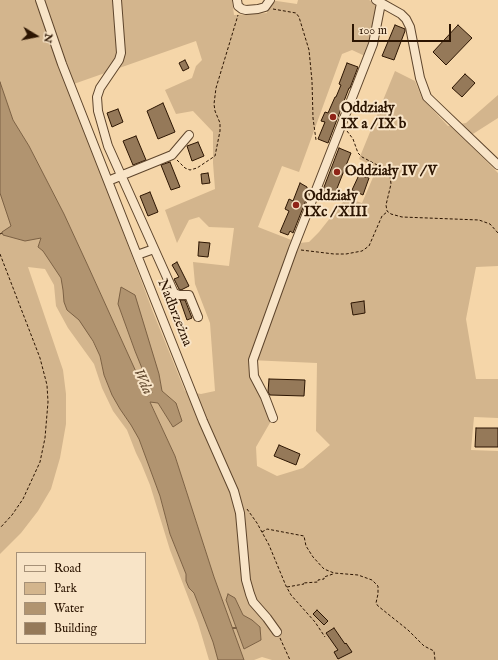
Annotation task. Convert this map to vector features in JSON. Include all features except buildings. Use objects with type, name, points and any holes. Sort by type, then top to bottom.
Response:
[{"type":"street","name":"Nadbrzeżna","points":[[40,0],[62,64],[137,256],[209,435],[234,491],[240,513],[246,580],[253,602],[268,618],[278,632]]},
{"type":"street","points":[[117,0],[121,53],[119,60],[100,88],[96,103],[108,146],[174,293],[179,295],[189,295],[198,317]]},
{"type":"street","points":[[237,0],[238,6],[242,9],[258,9],[265,7],[270,0]]},
{"type":"street","points":[[273,418],[254,376],[253,360],[293,249],[373,44],[379,8],[378,1]]},
{"type":"street","points":[[378,1],[401,14],[406,19],[410,27],[420,78],[427,97],[498,165]]},
{"type":"street","points":[[108,181],[172,155],[189,135]]},
{"type":"street","points":[[137,256],[154,249]]},
{"type":"path","points":[[265,7],[296,13],[299,16],[309,50],[313,118],[316,140]]},
{"type":"path","points":[[172,155],[185,168],[190,170],[197,168],[215,156],[220,131],[220,123],[214,104],[216,88],[238,15],[242,9]]},
{"type":"path","points":[[342,124],[353,139],[358,153],[362,157],[384,168],[390,175],[391,184],[386,205],[387,211],[391,214],[402,217],[486,222],[494,227],[498,233]]},
{"type":"path","points":[[293,249],[334,254],[346,254],[362,251],[369,246],[382,216],[387,211]]},
{"type":"path","points":[[0,254],[40,358],[47,385],[48,402],[45,438],[40,462],[23,499],[12,515],[0,528]]},
{"type":"path","points":[[245,506],[262,532],[291,595],[315,622],[325,637]]},
{"type":"path","points":[[262,532],[267,529],[304,536],[306,546],[313,557],[324,569],[334,573],[358,575],[372,580],[378,586],[376,603],[378,606],[416,637],[422,644],[434,651],[435,660]]},
{"type":"path","points":[[287,588],[304,584],[303,583],[318,582],[318,580],[334,573]]},
{"type":"path","points":[[278,632],[290,660]]},
{"type":"green space","points":[[0,0],[232,0],[234,15],[267,13],[270,0],[297,4],[298,0],[369,0],[377,4],[374,29],[365,56],[352,50],[342,54],[299,172],[282,166],[258,227],[299,243],[309,242],[319,232],[346,198],[362,203],[377,168],[359,159],[395,71],[415,81],[422,98],[448,126],[466,123],[498,95],[498,118],[465,139],[498,173],[498,266],[476,267],[466,319],[476,379],[498,379],[498,418],[474,417],[471,450],[498,451],[498,660],[272,660],[262,657],[254,660],[244,660],[214,577],[175,456],[150,401],[158,403],[173,427],[176,403],[162,391],[159,374],[118,304],[152,393],[147,396],[64,214],[29,146],[13,120],[0,82]],"holes":[[[196,41],[202,60],[196,66],[192,78],[165,90],[176,114],[193,111],[213,132],[215,189],[165,210],[177,243],[189,220],[199,217],[209,227],[234,228],[229,266],[193,262],[195,284],[210,323],[215,391],[201,394],[185,391],[153,312],[68,86]],[[249,360],[317,363],[316,431],[330,445],[303,468],[277,476],[257,466],[256,447],[271,421],[253,383],[249,370]],[[235,598],[243,615],[260,627],[261,640],[244,649],[226,600]]]},
{"type":"green space","points":[[0,150],[41,238],[38,247],[43,251],[61,278],[100,356],[104,375],[112,395],[139,439],[160,496],[170,534],[186,574],[186,581],[189,588],[194,593],[213,642],[218,660],[209,660],[198,623],[170,550],[150,485],[127,430],[113,411],[102,388],[94,364],[68,328],[56,306],[54,285],[45,269],[28,267],[63,370],[66,394],[66,424],[60,458],[51,489],[38,511],[21,533],[0,554]]},
{"type":"water","points":[[0,82],[13,120],[29,146],[64,214],[147,396],[152,393],[118,304],[121,287],[135,295],[159,374],[162,391],[176,403],[182,421],[173,427],[158,403],[150,402],[175,456],[214,577],[244,660],[218,660],[213,642],[194,593],[189,588],[186,581],[186,574],[170,534],[160,496],[139,439],[112,395],[104,375],[100,356],[93,341],[79,320],[67,310],[64,302],[61,278],[43,251],[38,247],[41,238],[25,241],[3,235],[2,232],[11,226],[0,193]]},
{"type":"water","points":[[228,594],[235,598],[243,615],[260,627],[261,640],[244,649],[226,600]]},
{"type":"place","name":"Oddziały IX a / IX b","points":[[333,117]]},
{"type":"place","name":"Oddziały IV / V","points":[[337,172]]},
{"type":"place","name":"Oddziały IXc / XIII","points":[[296,205]]},
{"type":"water label","name":"Wda","points":[[142,382]]}]
